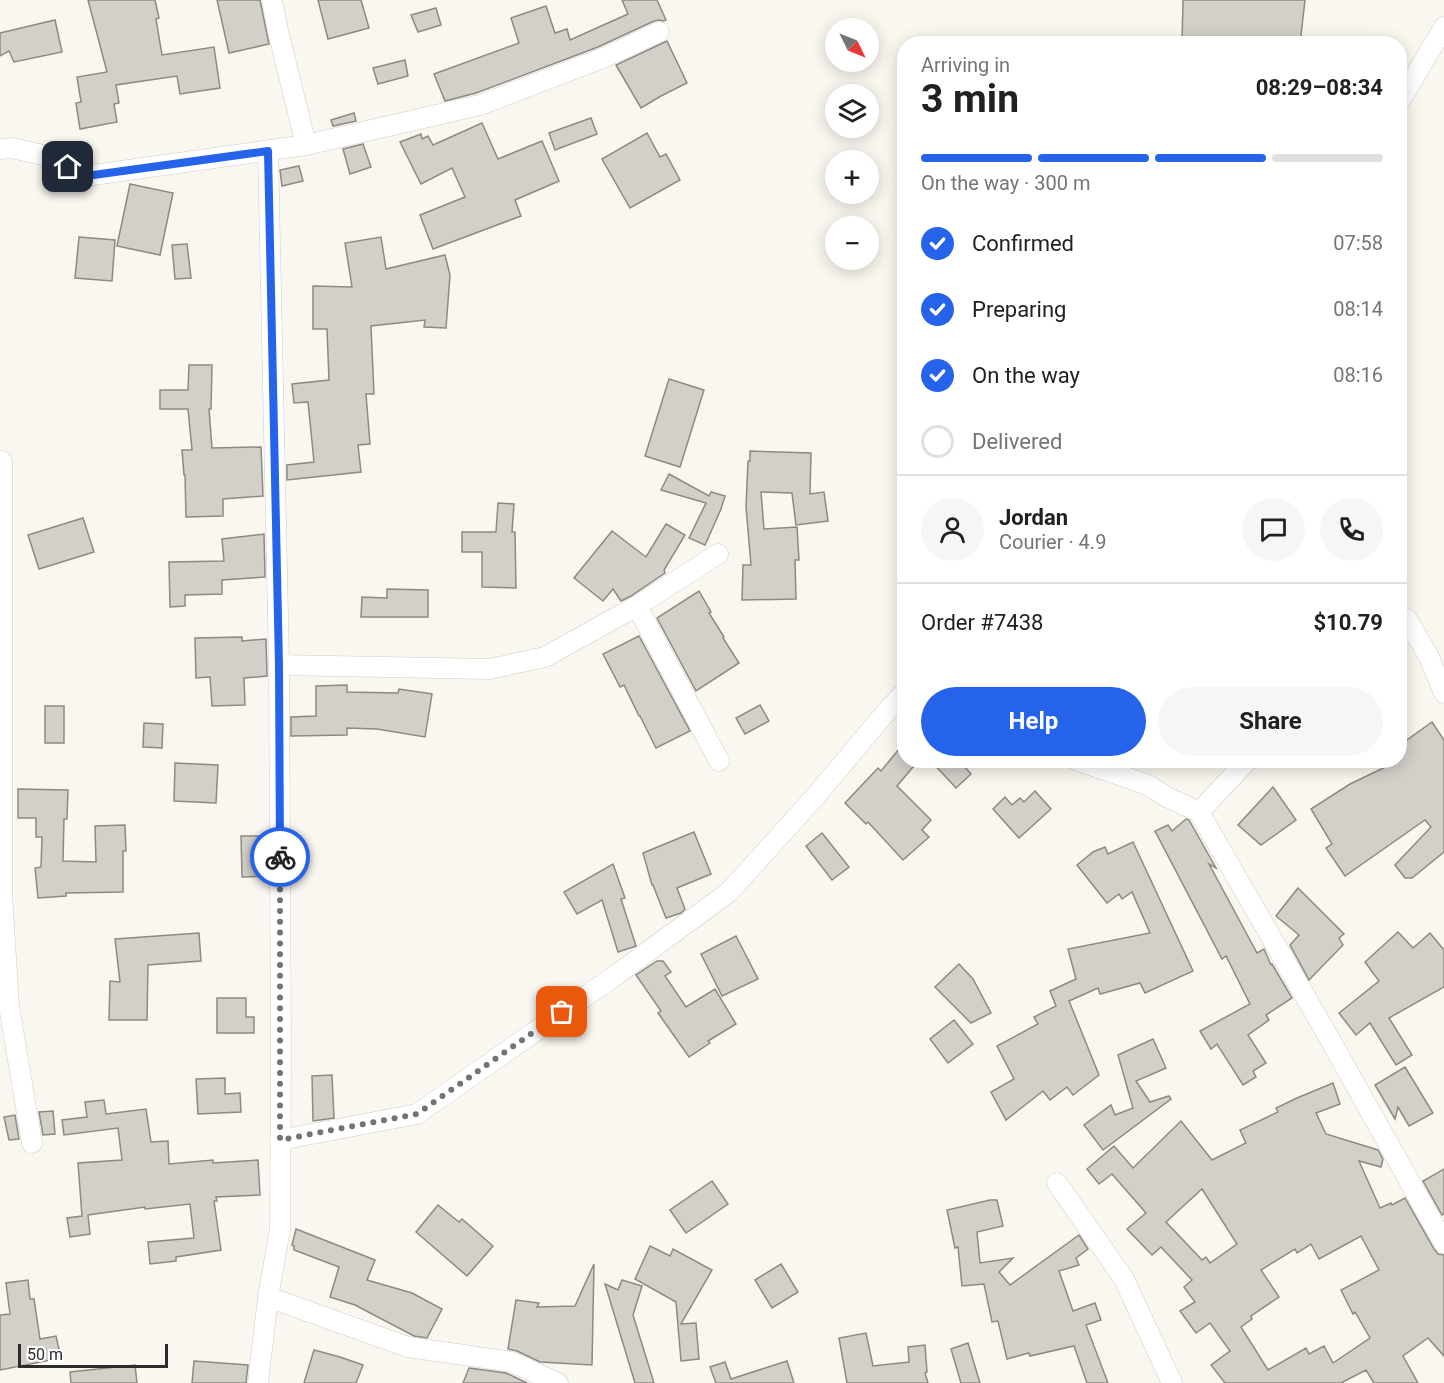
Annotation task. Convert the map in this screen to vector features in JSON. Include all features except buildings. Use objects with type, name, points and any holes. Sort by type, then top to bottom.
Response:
[{"type":"street","points":[[272,0],[306,145]]},
{"type":"street","points":[[1407,89],[1444,27]]},
{"type":"street","points":[[0,148],[12,148],[56,158],[79,177],[306,145],[480,105],[603,58],[659,32]]},
{"type":"street","points":[[258,1383],[268,1297],[280,1229],[279,665],[268,151]]},
{"type":"street","points":[[2,461],[1,895],[9,1006],[32,1143]]},
{"type":"street","points":[[279,665],[490,669],[546,657],[637,606],[718,554]]},
{"type":"street","points":[[637,606],[719,761]]},
{"type":"street","points":[[1407,619],[1429,657],[1444,693]]},
{"type":"street","points":[[280,1140],[417,1114],[616,975],[729,892],[814,798],[897,700]]},
{"type":"street","points":[[1099,768],[1148,785],[1199,812],[1444,1243]]},
{"type":"street","points":[[1199,812],[1240,768]]},
{"type":"street","points":[[1057,1183],[1124,1279],[1172,1383]]},
{"type":"street","points":[[268,1297],[408,1347],[512,1362],[558,1383]]},
{"type":"way so far","points":[[280,857],[280,1140],[417,1114],[562,1012]]},
{"type":"route","points":[[68,167],[79,177],[268,151],[279,665],[280,857]]}]
